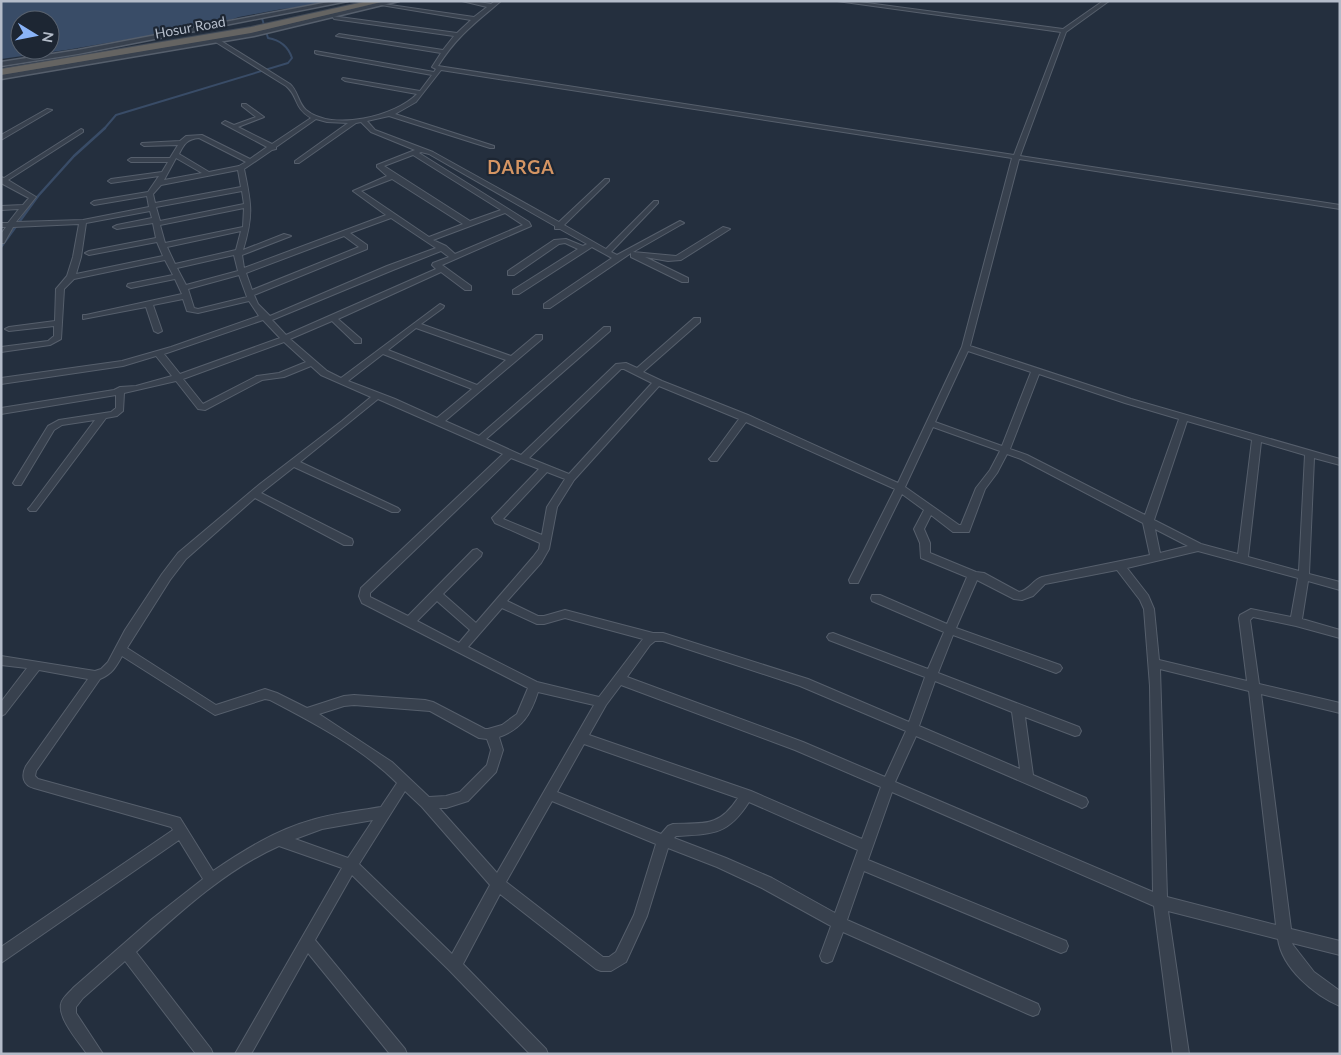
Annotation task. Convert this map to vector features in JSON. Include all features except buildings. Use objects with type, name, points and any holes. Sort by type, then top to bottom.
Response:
[{"type":"highway","name":"Hosur Road","points":[[1,72],[250,28],[361,1]]},
{"type":"highway","name":"Hosur Road","points":[[272,23],[382,3]]},
{"type":"highway","name":"Hosur Road","points":[[1,68],[250,28]]},
{"type":"street","points":[[272,23],[345,1]]},
{"type":"street","points":[[272,23],[334,17],[382,3],[396,1]]},
{"type":"street","points":[[464,1],[491,6]]},
{"type":"street","points":[[216,40],[291,87],[303,110],[316,117],[339,122],[358,121],[400,110],[412,102],[437,71],[435,68],[444,52],[457,36],[474,19],[499,1]]},
{"type":"street","points":[[839,1],[1064,31]]},
{"type":"street","points":[[854,580],[900,488],[966,347],[1016,157],[1064,31],[1107,1]]},
{"type":"street","points":[[382,3],[474,19]]},
{"type":"street","points":[[334,17],[457,36]]},
{"type":"street","points":[[1,77],[216,40],[250,28]]},
{"type":"street","points":[[1,64],[250,28]]},
{"type":"street","points":[[339,36],[444,52]]},
{"type":"street","points":[[317,52],[1340,207]]},
{"type":"street","points":[[345,79],[420,93]]},
{"type":"street","points":[[234,128],[261,117],[244,105]]},
{"type":"street","points":[[1,138],[49,110]]},
{"type":"street","points":[[388,113],[492,147]]},
{"type":"street","points":[[316,117],[274,148],[240,168],[207,173],[154,186],[150,194],[156,222],[167,258],[185,292],[190,309],[193,311],[251,296],[364,247],[345,233]]},
{"type":"street","points":[[358,121],[373,131],[417,152],[527,223],[527,226],[436,265],[468,288]]},
{"type":"street","points":[[297,162],[358,121]]},
{"type":"street","points":[[225,123],[274,148]]},
{"type":"street","points":[[1,241],[23,207],[32,197],[2,180],[81,131]]},
{"type":"street","points":[[160,183],[163,174],[182,143],[188,137],[200,136],[251,162]]},
{"type":"street","points":[[144,144],[182,143]]},
{"type":"street","points":[[469,224],[379,166],[417,152],[430,153],[558,227],[587,247]]},
{"type":"street","points":[[131,160],[173,158],[207,173]]},
{"type":"street","points":[[240,168],[246,188],[248,206],[246,228],[239,253],[242,272],[254,305],[286,338],[324,373],[342,382],[392,401],[522,459],[571,478]]},
{"type":"street","points":[[111,181],[163,174]]},
{"type":"street","points":[[392,176],[356,190],[454,257]]},
{"type":"street","points":[[558,227],[607,180]]},
{"type":"street","points":[[1,225],[83,222],[246,188]]},
{"type":"street","points":[[94,204],[150,194]]},
{"type":"street","points":[[606,253],[656,202]]},
{"type":"street","points":[[117,227],[248,206]]},
{"type":"street","points":[[1,208],[23,207]]},
{"type":"street","points":[[429,239],[506,210]]},
{"type":"street","points":[[86,317],[150,304],[242,272],[392,215]]},
{"type":"street","points":[[1,350],[50,343],[58,337],[60,289],[70,277],[77,257],[83,222]]},
{"type":"street","points":[[548,306],[616,258],[631,253],[680,224]]},
{"type":"street","points":[[89,253],[246,228]]},
{"type":"street","points":[[631,253],[649,253],[670,259],[678,258],[726,229]]},
{"type":"street","points":[[172,267],[239,253],[287,236]]},
{"type":"street","points":[[511,273],[557,242],[566,241],[606,253],[616,258]]},
{"type":"street","points":[[516,292],[587,247]]},
{"type":"street","points":[[1,382],[100,367],[158,353],[267,318],[443,248]]},
{"type":"street","points":[[631,253],[685,280]]},
{"type":"street","points":[[70,277],[167,258]]},
{"type":"street","points":[[1,411],[179,378],[286,338],[442,269]]},
{"type":"street","points":[[131,286],[177,276]]},
{"type":"street","points":[[150,304],[158,332]]},
{"type":"street","points":[[342,382],[440,306]]},
{"type":"street","points":[[333,318],[358,341]]},
{"type":"street","points":[[638,372],[697,320]]},
{"type":"street","points":[[9,329],[58,322]]},
{"type":"street","points":[[416,326],[511,360]]},
{"type":"street","points":[[480,440],[607,329]]},
{"type":"street","points":[[438,422],[539,337]]},
{"type":"street","points":[[966,347],[1184,418],[1340,462]]},
{"type":"street","points":[[382,351],[477,388]]},
{"type":"street","points":[[158,353],[202,407],[260,378],[281,375],[312,362]]},
{"type":"street","points":[[522,459],[619,366],[626,366],[659,384],[744,417],[900,488],[957,529],[965,529],[981,488],[994,471],[1005,450],[1036,371]]},
{"type":"street","points":[[461,648],[537,560],[544,549],[552,507],[571,478],[659,384]]},
{"type":"street","points":[[18,483],[55,424],[114,414],[120,409],[120,390]]},
{"type":"street","points":[[211,880],[175,822],[34,782],[29,778],[30,770],[96,676],[105,672],[112,664],[166,576],[182,556],[254,494],[377,396]]},
{"type":"street","points":[[33,509],[103,416]]},
{"type":"street","points":[[714,459],[744,417]]},
{"type":"street","points":[[1156,558],[1148,522],[1184,418]]},
{"type":"street","points":[[930,423],[1024,457],[1198,547],[1340,586]]},
{"type":"street","points":[[1243,559],[1257,439]]},
{"type":"street","points":[[510,453],[364,591],[364,596],[366,600],[534,686],[602,702]]},
{"type":"street","points":[[1296,622],[1304,575],[1310,454]]},
{"type":"street","points":[[293,463],[395,510]]},
{"type":"street","points":[[545,468],[497,518],[499,521],[546,540]]},
{"type":"street","points":[[254,494],[348,542]]},
{"type":"street","points":[[929,510],[919,529],[925,543],[925,555],[1024,597],[1042,581],[1156,558],[1198,547]]},
{"type":"street","points":[[409,622],[477,553]]},
{"type":"street","points":[[1119,565],[1144,598],[1149,609],[1154,663],[1160,902],[1181,1054]]},
{"type":"street","points":[[827,956],[888,784],[913,728],[931,676],[952,630],[971,579],[975,576]]},
{"type":"street","points":[[436,594],[477,630]]},
{"type":"street","points":[[876,598],[952,630],[1056,668]]},
{"type":"street","points":[[500,603],[537,620],[549,619],[565,614],[653,637],[663,637],[804,682],[1082,802]]},
{"type":"street","points":[[1340,634],[1296,622],[1251,613],[1244,618],[1286,947],[1300,970],[1322,989],[1340,999]]},
{"type":"street","points":[[834,636],[1074,731]]},
{"type":"street","points":[[454,964],[602,702],[646,642],[653,637]]},
{"type":"street","points":[[120,649],[215,710],[265,694],[273,696],[320,720],[380,761],[405,781],[498,884],[600,964],[611,964],[621,957],[640,916],[664,840],[673,830],[710,828],[723,825],[736,814],[748,795]]},
{"type":"street","points":[[1,660],[96,676]]},
{"type":"street","points":[[1154,663],[1340,708]]},
{"type":"street","points":[[1,711],[36,665]]},
{"type":"street","points":[[618,679],[799,746],[1160,902],[1340,948]]},
{"type":"street","points":[[306,713],[344,701],[354,700],[425,705],[433,707],[483,734],[492,735],[498,734],[524,714],[534,686]]},
{"type":"street","points":[[1018,709],[1027,778]]},
{"type":"street","points":[[426,803],[456,800],[464,797],[475,786],[492,768],[496,758],[497,750],[492,735]]},
{"type":"street","points":[[582,738],[748,795],[865,847]]},
{"type":"street","points":[[242,1054],[351,865],[405,781]]},
{"type":"street","points":[[551,794],[623,825],[720,862],[767,884],[839,923],[1032,1009]]},
{"type":"street","points":[[96,1054],[69,1015],[68,1005],[78,993],[211,880],[277,839],[305,828],[385,812]]},
{"type":"street","points":[[1,956],[182,831]]},
{"type":"street","points":[[277,839],[351,865],[454,964],[542,1054]]},
{"type":"street","points":[[859,863],[1061,946]]},
{"type":"street","points":[[308,942],[400,1054]]},
{"type":"street","points":[[126,952],[206,1054]]},
{"type":"water","points":[[1,1],[331,1],[309,7],[282,9],[239,17],[218,24],[60,51],[60,10],[10,10],[10,58],[1,59]]},
{"type":"waterway","points":[[104,129],[116,115],[288,63],[292,58],[288,50],[280,42],[268,38],[261,15]]},
{"type":"waterway","points":[[1,247],[38,196],[74,156],[104,129]]},
{"type":"district","name":"DARGA","points":[[521,167]]}]
